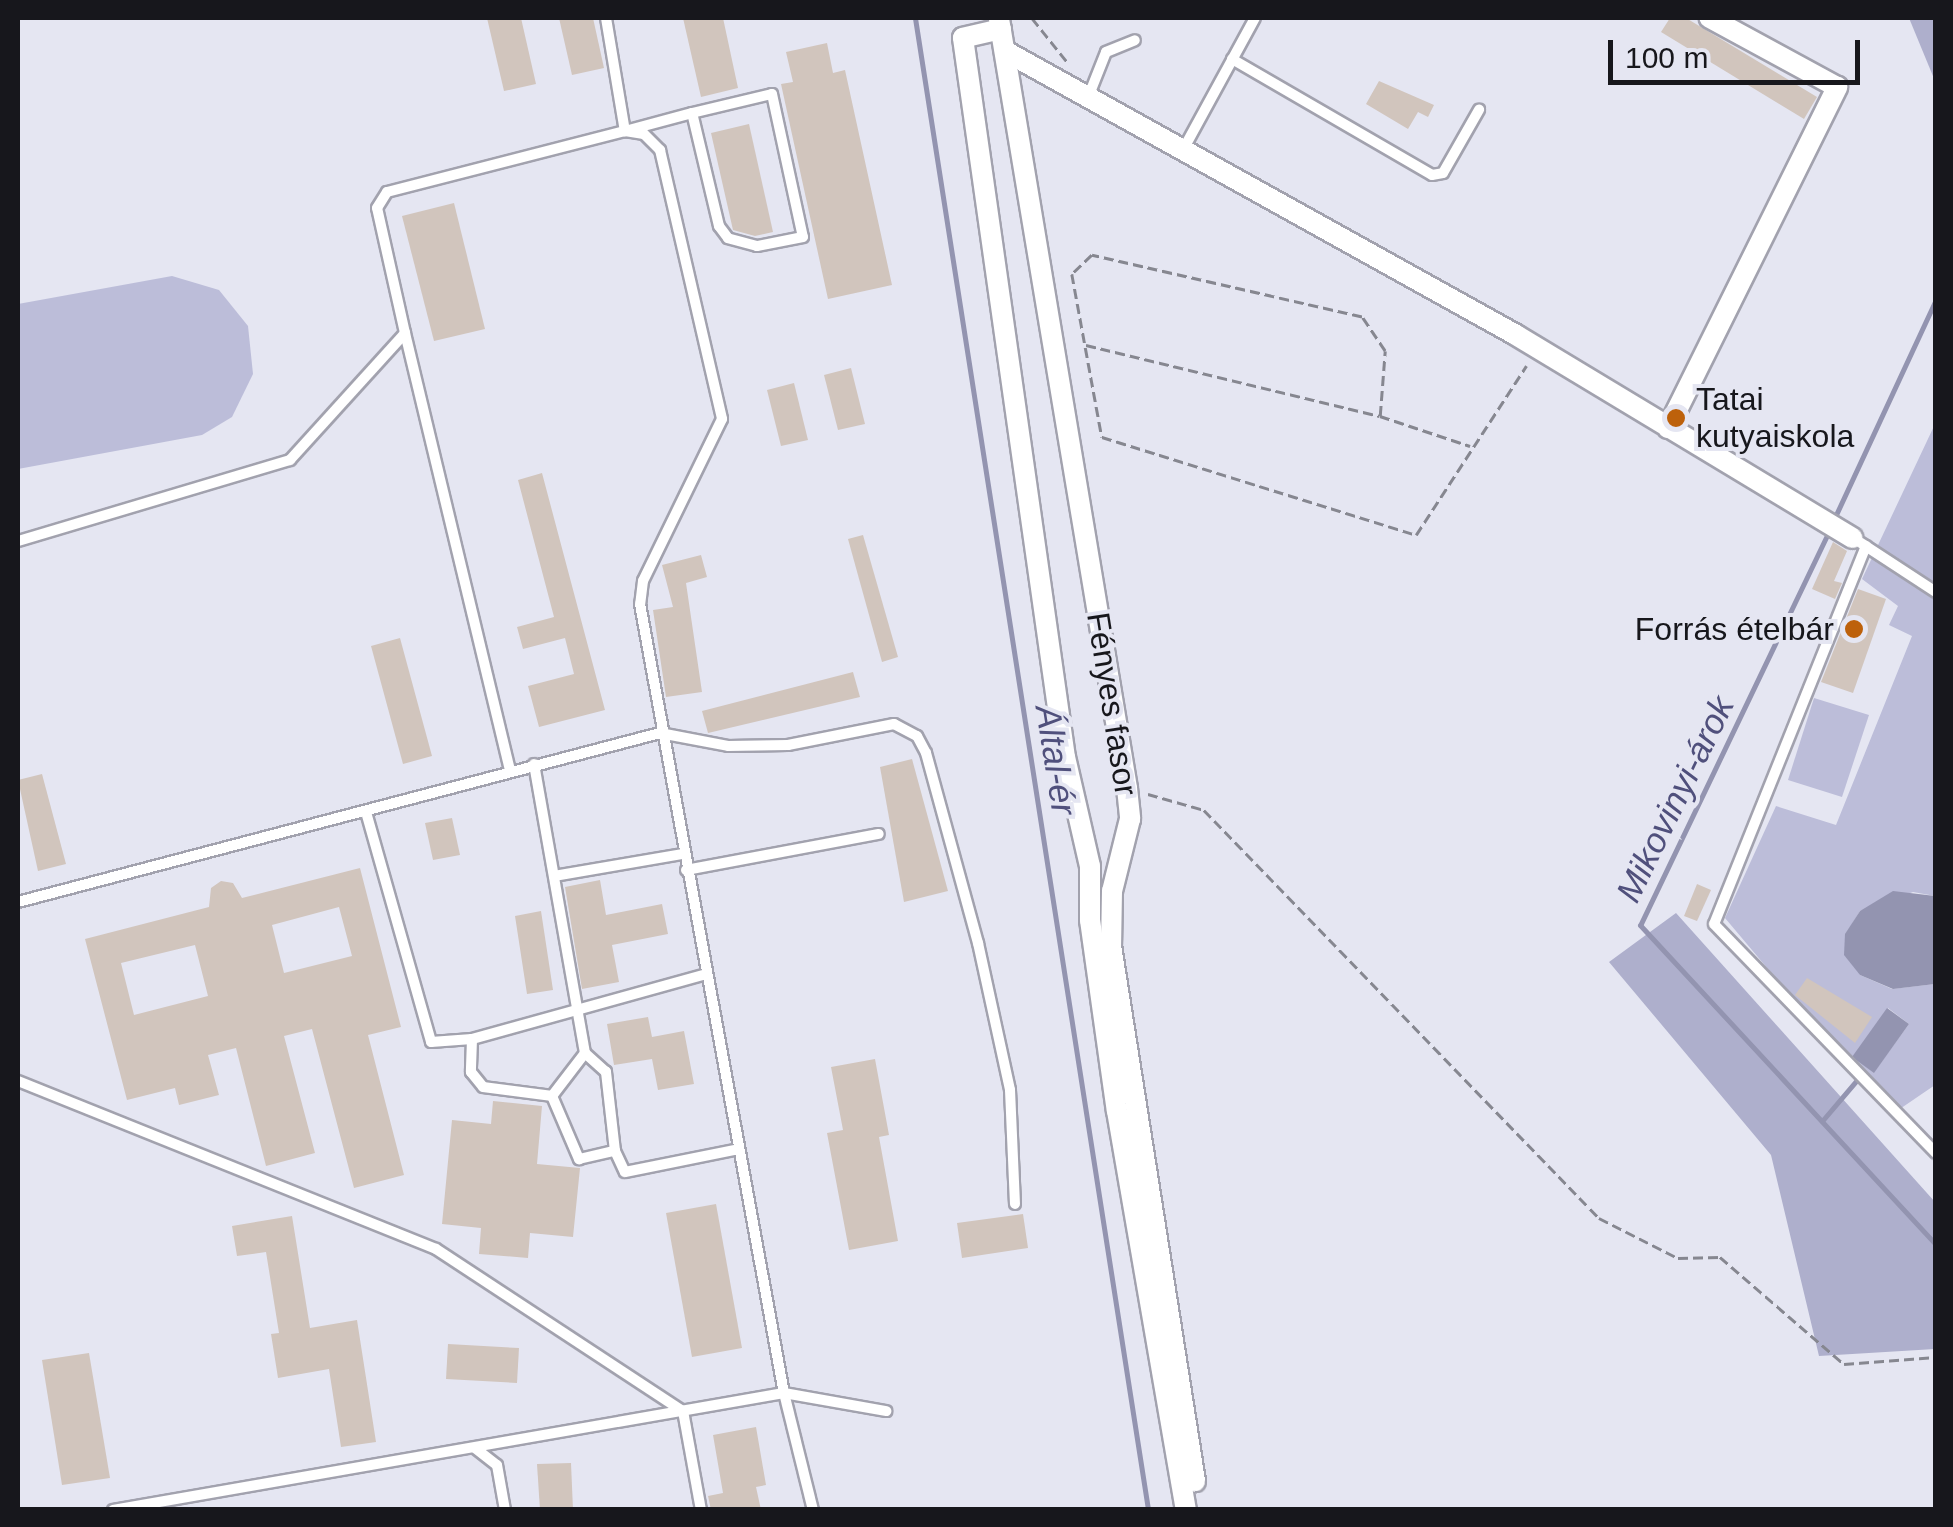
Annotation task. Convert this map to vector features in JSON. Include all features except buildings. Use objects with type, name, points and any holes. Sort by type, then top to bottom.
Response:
[{"type":"street","points":[[1668,428],[1836,88],[1710,18]]},
{"type":"street","points":[[1000,23],[963,38],[1062,738],[1090,866],[1090,920],[1117,1111],[1186,1510]]},
{"type":"street","name":"Fényes fasor","points":[[1000,23],[1127,788],[1130,819],[1112,891],[1111,946],[1200,1510]]},
{"type":"street","points":[[1005,51],[1092,88],[1184,148],[1536,347],[1853,539]]},
{"type":"lane","points":[[606,18],[625,131]]},
{"type":"lane","points":[[1184,148],[1254,18]]},
{"type":"lane","points":[[1092,88],[1106,52],[1135,40]]},
{"type":"lane","points":[[1232,58],[1432,175],[1443,173],[1479,110]]},
{"type":"lane","points":[[510,770],[377,208],[387,192],[692,113],[772,94],[803,237],[757,246],[728,238],[719,226],[692,113]]},
{"type":"lane","points":[[625,131],[644,134],[660,150],[722,419],[643,580],[640,604],[660,733],[784,1393],[813,1510]]},
{"type":"lane","points":[[18,541],[290,460],[406,334]]},
{"type":"lane","points":[[1936,592],[1853,539],[1714,924],[1936,1154]]},
{"type":"lane","points":[[18,902],[660,733],[728,746],[788,745],[868,724],[894,724],[917,736],[978,943],[1010,1090],[1015,1204]]},
{"type":"lane","points":[[534,764],[585,1053],[606,1072],[616,1152],[624,1172],[739,1149]]},
{"type":"lane","points":[[366,812],[431,1042],[472,1039],[706,974]]},
{"type":"lane","points":[[686,870],[878,834]]},
{"type":"lane","points":[[554,876],[683,854]]},
{"type":"lane","points":[[472,1039],[471,1072],[482,1087],[552,1096]]},
{"type":"lane","points":[[552,1096],[585,1053]]},
{"type":"lane","points":[[18,1081],[436,1249],[684,1411],[701,1510]]},
{"type":"lane","points":[[552,1096],[580,1160],[616,1152]]},
{"type":"lane","points":[[113,1510],[784,1393],[886,1411]]},
{"type":"lane","points":[[472,1447],[496,1465],[505,1510]]},
{"type":"path","points":[[1032,18],[1054,52],[1092,88]]},
{"type":"path","points":[[1380,416],[1385,351],[1362,318],[1092,254],[1072,274],[1102,437],[1416,535],[1536,347]]},
{"type":"path","points":[[1085,345],[1380,416],[1472,447]]},
{"type":"path","points":[[1127,788],[1204,810],[1598,1218],[1678,1258],[1720,1257],[1844,1364],[1936,1358]]},
{"type":"shaded area","points":[[1909,18],[1935,18],[1935,81]]},
{"type":"shaded area","points":[[172,276],[219,290],[248,326],[253,374],[232,417],[202,435],[18,469],[18,304]]},
{"type":"shaded area","points":[[1935,424],[1935,896],[1913,892],[1860,911],[1846,934],[1860,975],[1892,989],[1935,984],[1935,1085],[1891,1115],[1725,918],[1776,806],[1836,825],[1912,636],[1889,625],[1898,606],[1862,579]],"holes":[[[1888,1008],[1909,1024],[1874,1072],[1853,1057]]]},
{"type":"shaded area","points":[[1814,698],[1869,715],[1842,797],[1788,780]]},
{"type":"shaded area","points":[[1893,891],[1935,896],[1935,984],[1893,989],[1860,975],[1844,955],[1845,934],[1860,911]]},
{"type":"shaded area","points":[[1676,913],[1935,1202],[1935,1349],[1819,1356],[1771,1155],[1609,962]]},
{"type":"shaded area","points":[[1887,1008],[1909,1024],[1874,1073],[1852,1057]]},
{"type":"waterway","name":"Által-ér","points":[[915,18],[1148,1510]]},
{"type":"waterway","name":"Mikovinyi-árok","points":[[1834,519],[1936,299]]},
{"type":"waterway","name":"Mikovinyi-árok","points":[[1830,529],[1640,925],[1936,1245]]},
{"type":"waterway","points":[[1822,1121],[1856,1081]]},
{"type":"place","name":"Tatai kutyaiskola","points":[[1676,418]]},
{"type":"place","name":"Forrás ételbár","points":[[1854,629]]}]
